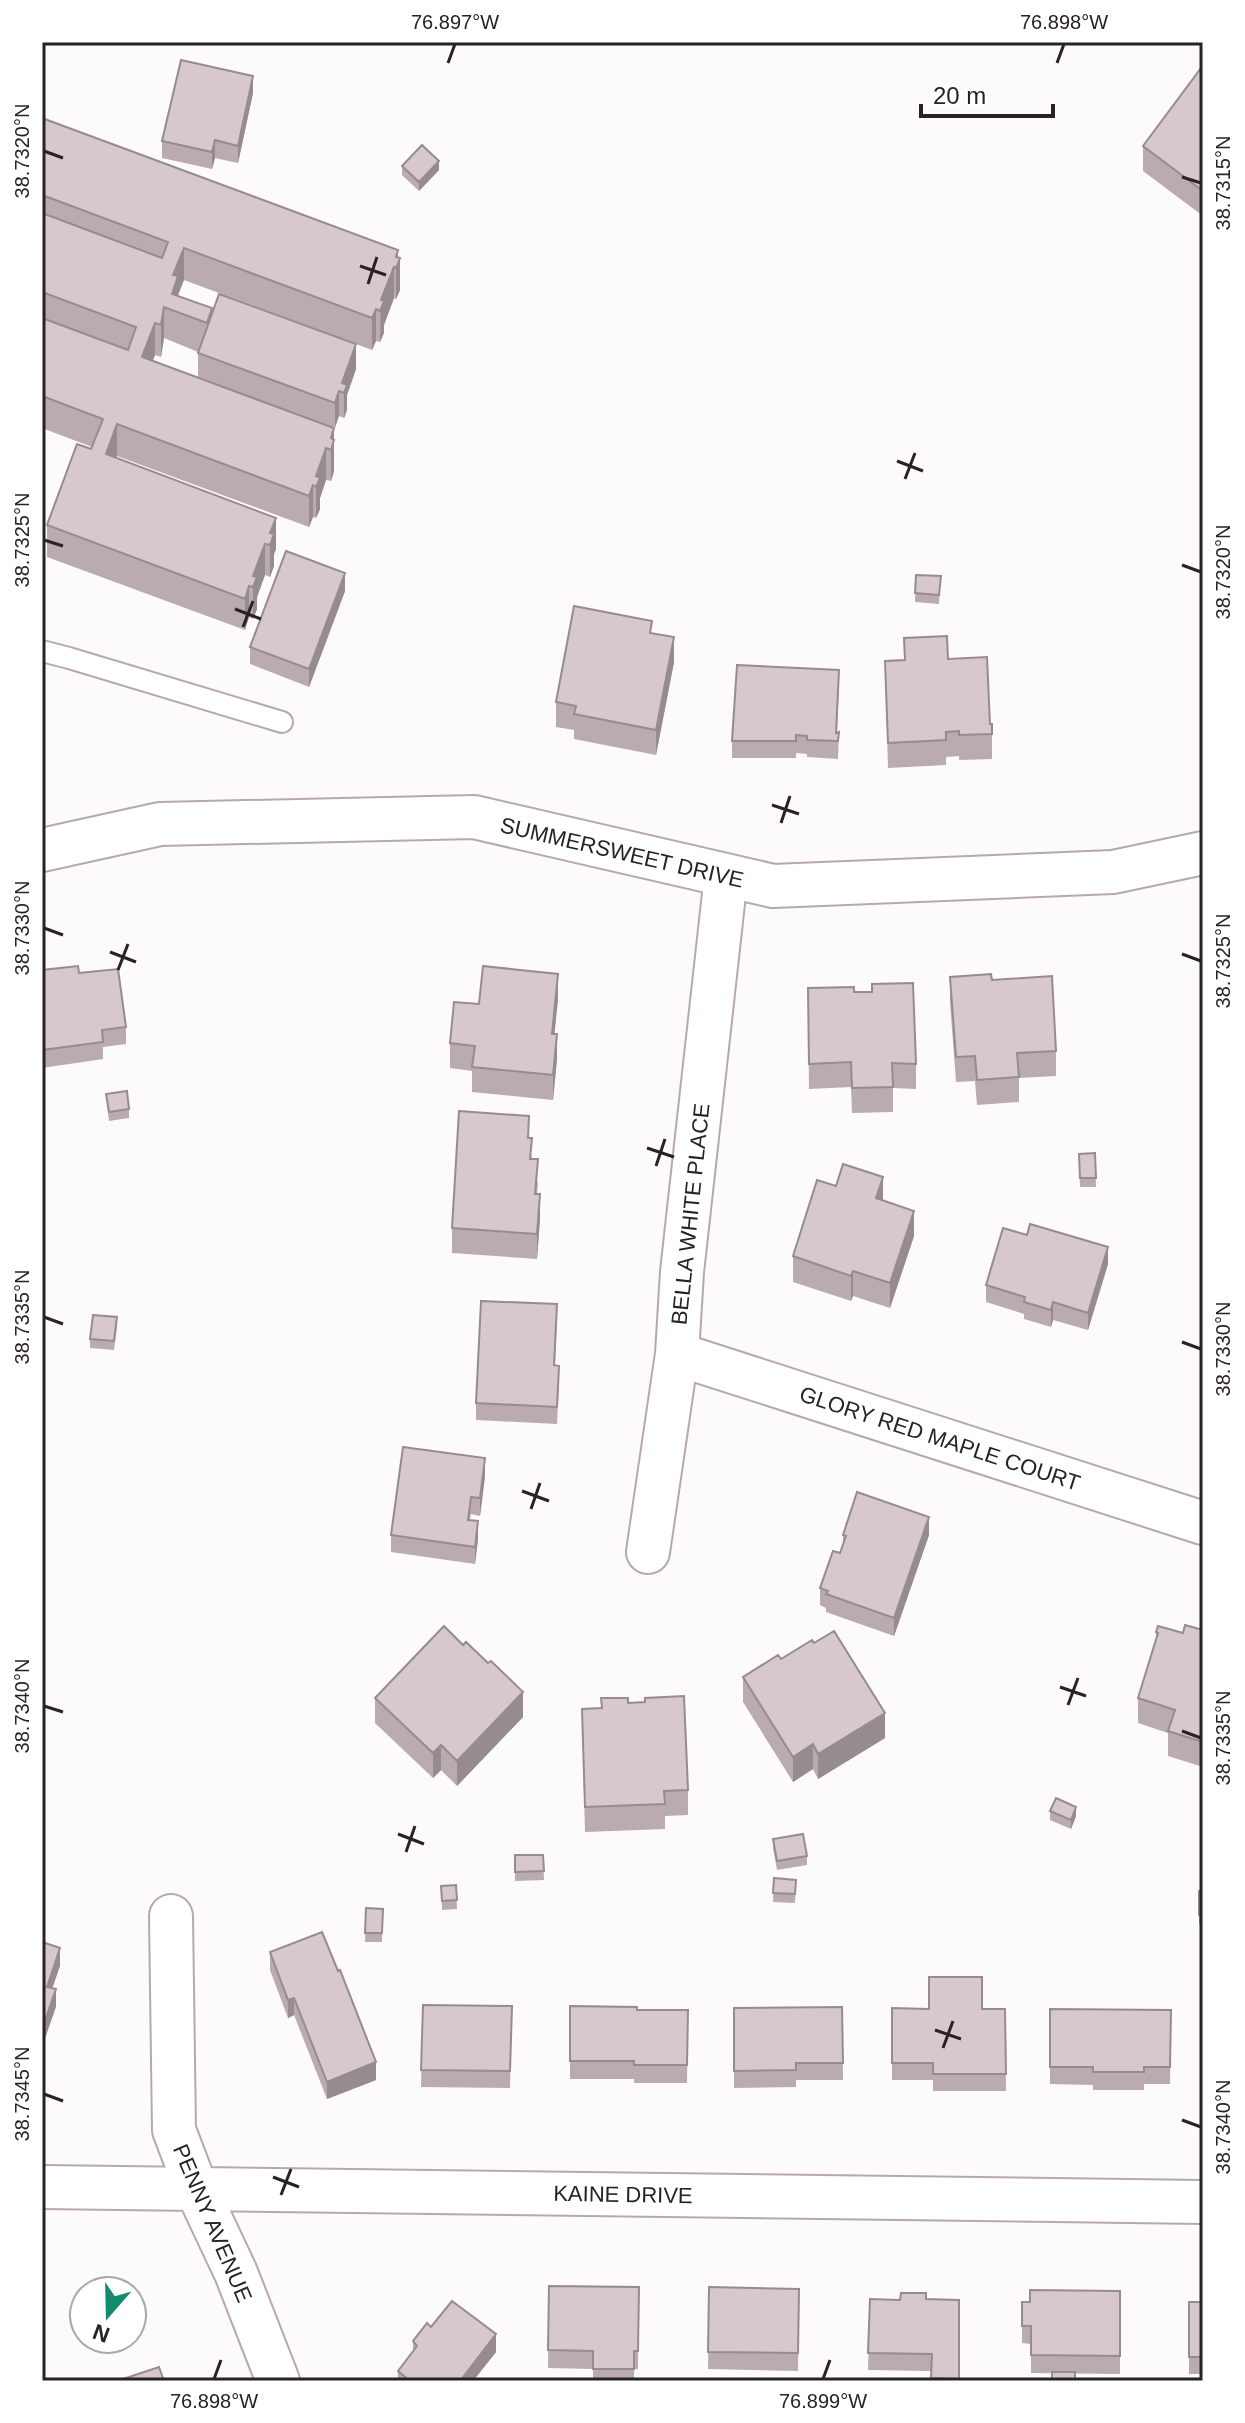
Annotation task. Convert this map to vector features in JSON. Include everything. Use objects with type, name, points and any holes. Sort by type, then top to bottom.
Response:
[{"type":"street","name":"SUMMERSWEET DRIVE","points":[[42,850],[160,824],[474,817],[773,886],[1113,872],[1203,853]]},
{"type":"street","name":"BELLA WHITE PLACE","points":[[648,1552],[677,1354],[682,1272],[726,876]]},
{"type":"street","name":"GLORY RED MAPLE COURT","points":[[677,1354],[1203,1523]]},
{"type":"street","name":"PENNY AVENUE","points":[[171,1916],[174,2130],[196,2188],[236,2273],[278,2381]]},
{"type":"street","name":"KAINE DRIVE","points":[[42,2187],[1203,2202]]},
{"type":"lane","points":[[42,651],[282,722]]},
{"type":"building","points":[[181,60],[253,76],[238,146],[215,140],[212,152],[162,141]]},
{"type":"building","points":[[1201,68],[1203,70],[1203,191],[1143,146]]},
{"type":"building","points":[[42,118],[398,250],[396,257],[400,258],[381,300],[384,301],[380,311],[376,309],[372,318],[184,248],[173,275],[178,276],[172,294],[212,308],[207,323],[164,307],[161,325],[155,323],[142,357],[334,428],[331,450],[326,448],[316,476],[320,478],[309,496],[117,424],[106,454],[276,518],[270,533],[274,534],[270,545],[265,544],[253,576],[257,577],[253,587],[249,586],[245,599],[47,525],[77,444],[91,449],[103,419],[42,396],[42,318],[128,350],[136,327],[42,292],[42,213],[162,258],[168,242],[42,195]]},
{"type":"building","points":[[422,145],[439,161],[419,182],[402,166]]},
{"type":"building","points":[[219,294],[356,344],[342,383],[347,385],[344,393],[339,391],[335,403],[198,353]]},
{"type":"building","points":[[286,551],[345,573],[309,669],[250,647]]},
{"type":"building","points":[[916,575],[941,576],[939,595],[915,593]]},
{"type":"building","points":[[574,606],[652,621],[650,633],[674,637],[656,730],[574,714],[576,706],[556,702]]},
{"type":"building","points":[[947,636],[948,659],[987,657],[992,734],[959,735],[959,731],[946,732],[946,740],[888,743],[885,661],[905,660],[904,638]]},
{"type":"building","points":[[737,665],[839,670],[838,741],[807,740],[807,736],[796,735],[796,741],[732,741]]},
{"type":"building","points":[[78,966],[79,973],[118,969],[126,1027],[102,1030],[103,1042],[42,1050],[42,970]]},
{"type":"building","points":[[483,966],[558,974],[552,1034],[557,1034],[553,1075],[472,1067],[475,1046],[450,1043],[454,1002],[479,1004]]},
{"type":"building","points":[[991,974],[992,980],[1052,976],[1056,1051],[1017,1053],[1019,1077],[977,1080],[975,1056],[956,1057],[950,977]]},
{"type":"building","points":[[913,983],[916,1064],[892,1063],[893,1087],[852,1088],[851,1062],[809,1064],[808,988],[854,987],[854,992],[872,992],[872,984]]},
{"type":"building","points":[[127,1091],[129,1109],[109,1112],[106,1094]]},
{"type":"building","points":[[459,1111],[529,1116],[528,1138],[532,1138],[530,1159],[538,1159],[535,1194],[540,1194],[537,1234],[452,1228]]},
{"type":"building","points":[[1095,1153],[1096,1178],[1080,1178],[1079,1154]]},
{"type":"building","points":[[843,1164],[883,1177],[876,1198],[914,1211],[890,1283],[853,1271],[851,1276],[793,1256],[817,1180],[836,1186]]},
{"type":"building","points":[[1030,1224],[1108,1247],[1088,1313],[1053,1302],[1051,1310],[1024,1302],[1025,1297],[986,1285],[1003,1228],[1027,1235]]},
{"type":"building","points":[[481,1301],[557,1304],[554,1365],[559,1366],[557,1407],[476,1403]]},
{"type":"building","points":[[93,1315],[117,1317],[114,1341],[90,1339]]},
{"type":"building","points":[[403,1447],[485,1458],[480,1498],[471,1497],[468,1520],[478,1521],[475,1547],[391,1535]]},
{"type":"building","points":[[857,1492],[929,1517],[894,1618],[826,1594],[828,1591],[820,1588],[833,1551],[840,1553]]},
{"type":"building","points":[[1185,1625],[1203,1630],[1203,1742],[1168,1731],[1175,1710],[1138,1698],[1158,1626],[1183,1633]]},
{"type":"building","points":[[444,1626],[463,1645],[466,1642],[488,1663],[491,1661],[523,1692],[457,1761],[441,1745],[433,1753],[375,1698]]},
{"type":"building","points":[[834,1631],[885,1713],[818,1754],[813,1744],[793,1757],[743,1677],[778,1655],[781,1659]]},
{"type":"building","points":[[684,1696],[688,1790],[664,1791],[665,1804],[585,1807],[582,1709],[602,1708],[601,1698],[628,1698],[628,1703],[645,1702],[645,1698]]},
{"type":"building","points":[[1056,1798],[1076,1807],[1071,1820],[1050,1811]]},
{"type":"building","points":[[803,1834],[807,1856],[777,1861],[773,1839]]},
{"type":"building","points":[[515,1855],[543,1855],[544,1871],[515,1872]]},
{"type":"building","points":[[774,1878],[796,1880],[795,1894],[773,1893]]},
{"type":"building","points":[[456,1885],[457,1900],[442,1901],[441,1886]]},
{"type":"building","points":[[1199,1891],[1203,1891],[1203,1915],[1199,1915]]},
{"type":"building","points":[[366,1908],[383,1909],[382,1933],[365,1933]]},
{"type":"building","points":[[322,1932],[376,2062],[327,2082],[294,1998],[288,2000],[270,1952]]},
{"type":"building","points":[[42,1942],[60,1948],[47,1987],[56,1989],[42,2029]]},
{"type":"building","points":[[929,1977],[982,1977],[982,2009],[1005,2009],[1006,2074],[933,2074],[933,2063],[892,2063],[892,2008],[929,2009]]},
{"type":"building","points":[[423,2005],[512,2006],[510,2071],[421,2070]]},
{"type":"building","points":[[570,2006],[688,2010],[687,2065],[570,2061]]},
{"type":"building","points":[[842,2007],[843,2063],[796,2063],[796,2070],[734,2071],[734,2008]]},
{"type":"building","points":[[1050,2009],[1171,2010],[1170,2067],[1144,2067],[1144,2072],[1093,2072],[1093,2067],[1050,2067]]},
{"type":"building","points":[[549,2286],[639,2287],[638,2351],[634,2351],[634,2369],[593,2369],[593,2351],[548,2350]]},
{"type":"building","points":[[709,2287],[799,2289],[798,2353],[708,2352]]},
{"type":"building","points":[[1030,2290],[1120,2291],[1120,2356],[1031,2355],[1031,2326],[1022,2326],[1022,2302],[1030,2302]]},
{"type":"building","points":[[901,2293],[926,2293],[926,2299],[959,2300],[959,2379],[931,2378],[932,2354],[868,2353],[870,2299],[900,2300]]},
{"type":"building","points":[[452,2301],[496,2334],[460,2381],[410,2381],[398,2371],[417,2346],[413,2341],[427,2323],[431,2327]]},
{"type":"building","points":[[1189,2302],[1203,2302],[1203,2357],[1189,2357]]},
{"type":"building","points":[[159,2367],[164,2381],[117,2381]]},
{"type":"building","points":[[1052,2372],[1075,2372],[1075,2381],[1052,2381]]}]
